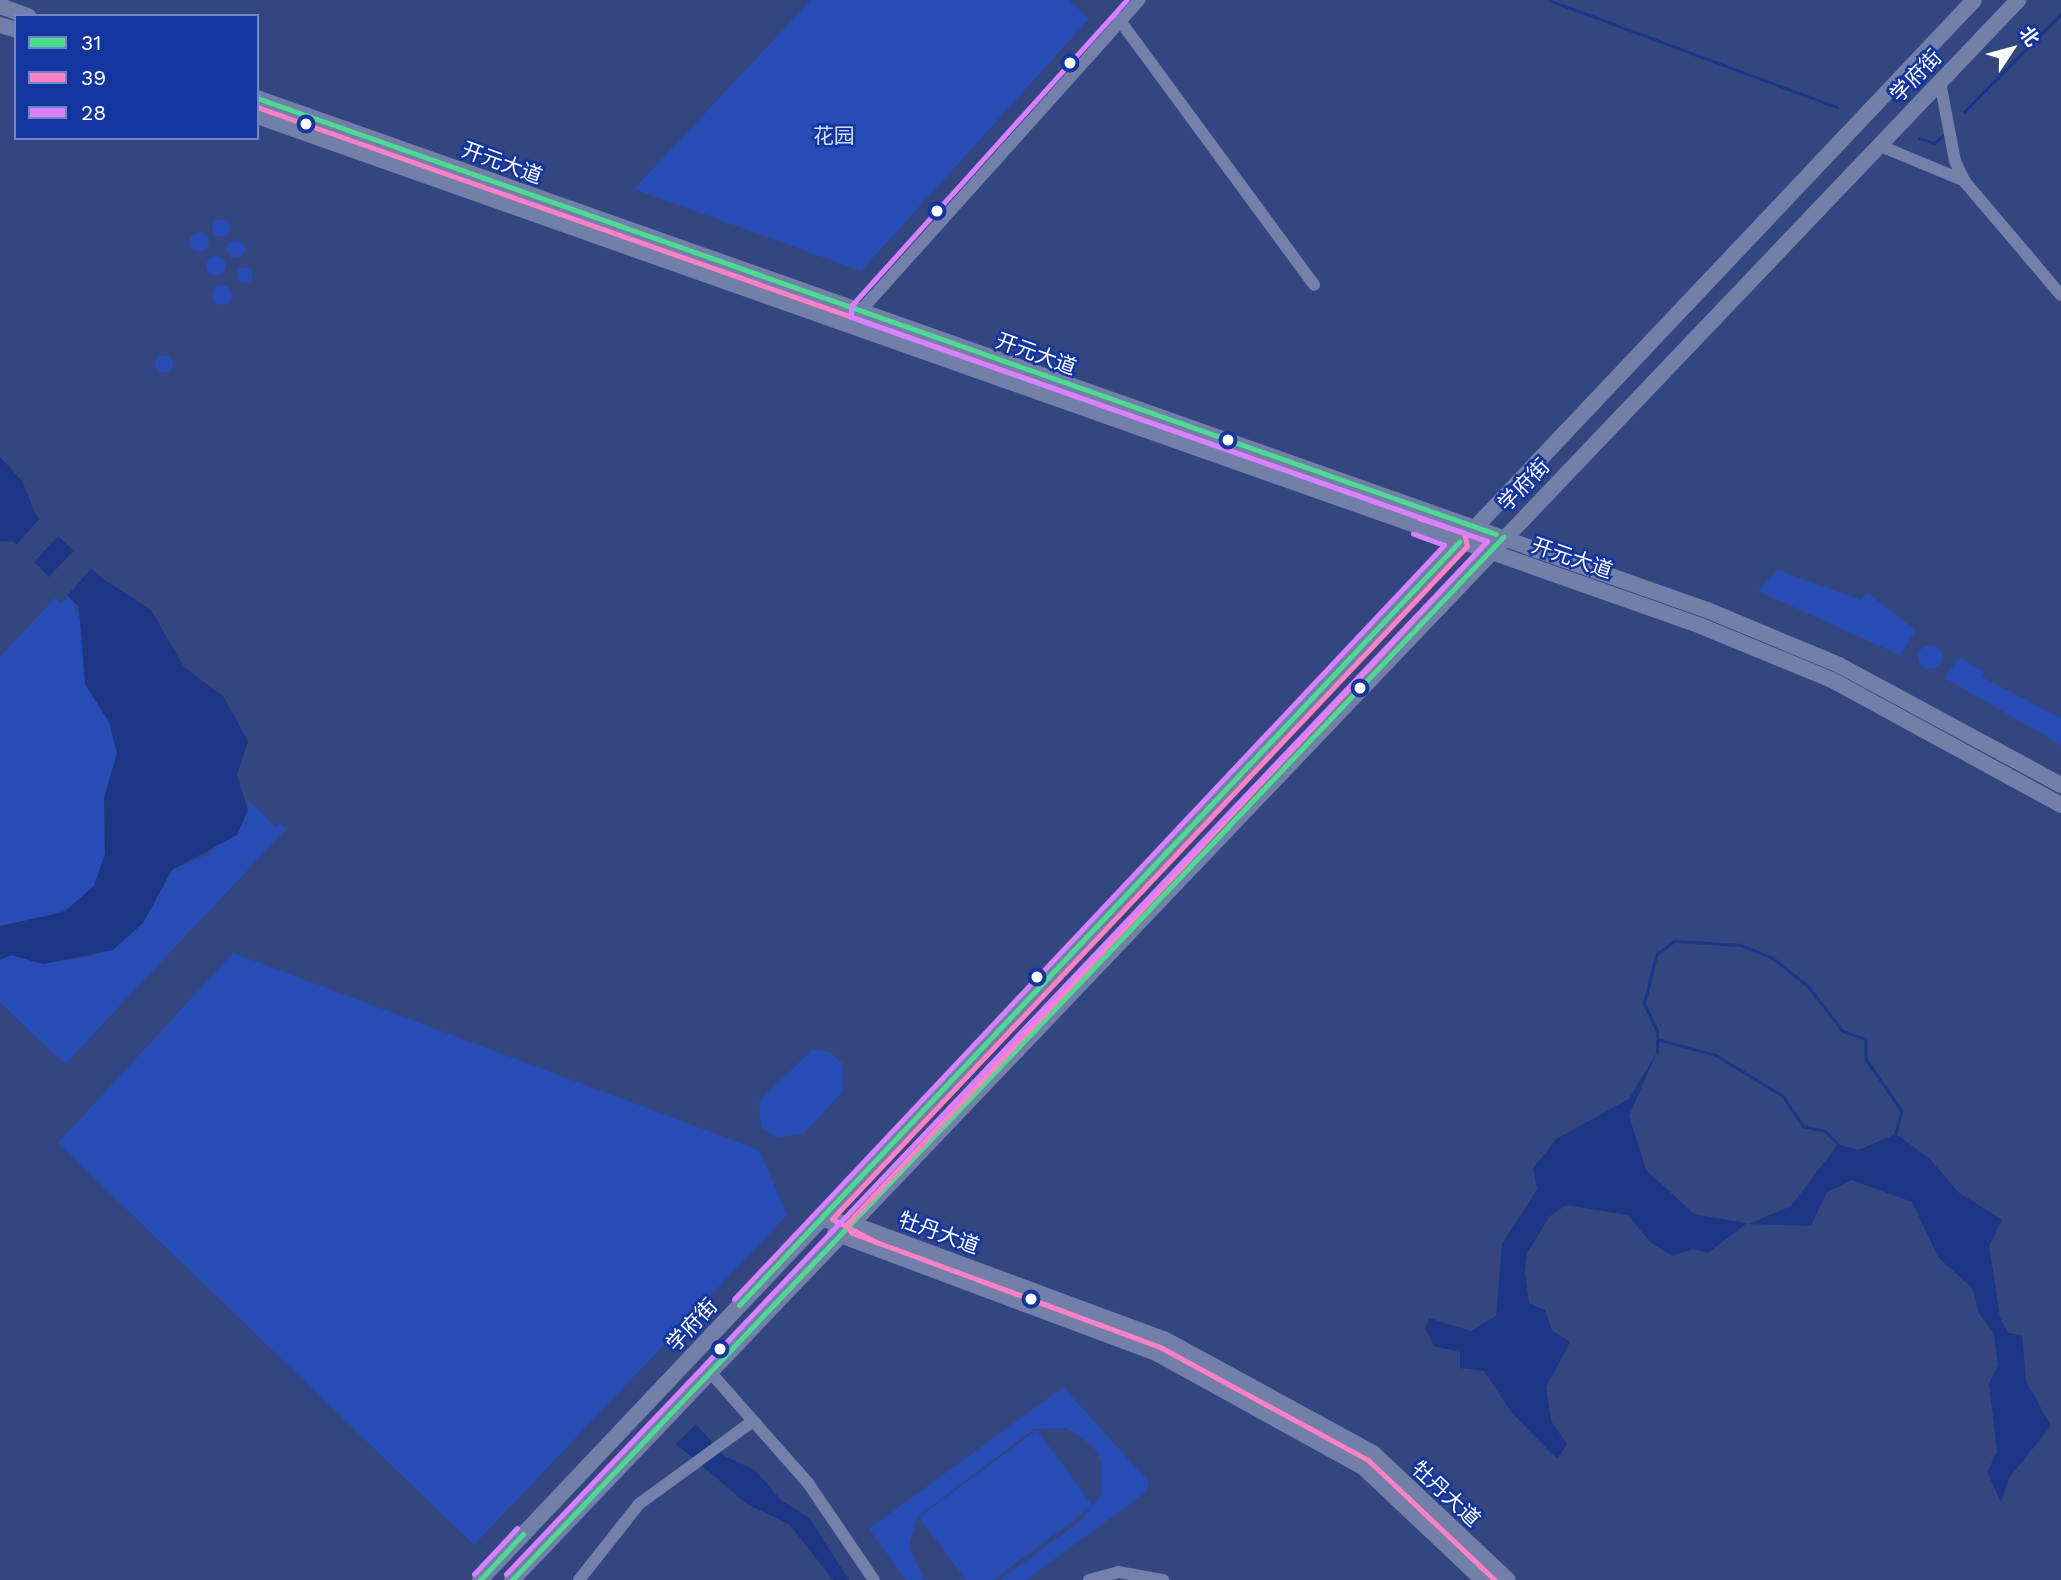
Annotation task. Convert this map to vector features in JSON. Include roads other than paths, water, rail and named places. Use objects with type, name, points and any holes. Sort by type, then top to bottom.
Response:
[{"type":"main road","name":"学府街","points":[[480,1580],[1974,0]]},
{"type":"main road","name":"学府街","points":[[512,1580],[842,1239],[1489,551],[2018,0]]},
{"type":"main road","points":[[0,6],[22,14]]},
{"type":"main road","name":"开元大道","points":[[259,98],[856,312],[1474,526],[1839,665],[2061,785]]},
{"type":"main road","name":"开元大道","points":[[259,117],[845,326],[1489,551],[1832,680],[2061,805]]},
{"type":"main road","points":[[1741,244],[1763,267]]},
{"type":"main road","name":"牡丹大道","points":[[820,1219],[855,1225],[1189,1353],[1373,1453],[1508,1580]]},
{"type":"main road","name":"牡丹大道","points":[[820,1219],[842,1239],[1157,1354],[1363,1467],[1483,1580]]},
{"type":"street","points":[[845,326],[1137,0]]},
{"type":"street","points":[[1119,19],[1314,285]]},
{"type":"street","points":[[1940,82],[1955,161],[1965,182],[2061,295]]},
{"type":"street","points":[[1878,145],[1965,182]]},
{"type":"street","points":[[711,1373],[750,1423],[808,1483],[874,1580]]},
{"type":"street","points":[[579,1580],[639,1504],[697,1465],[750,1423]]},
{"type":"street","points":[[576,1478],[594,1493]]},
{"type":"street","points":[[1089,1580],[1118,1572],[1163,1580]]},
{"type":"waterway","points":[[1549,0],[1837,107]]},
{"type":"waterway","points":[[1964,112],[2061,14]]},
{"type":"waterway","points":[[1919,138],[1934,143],[1943,136]]},
{"type":"waterway","points":[[1657,1052],[1657,1031],[1644,1004],[1656,955],[1674,941],[1741,945],[1773,958],[1808,986],[1843,1031],[1866,1039],[1866,1059],[1902,1111],[1896,1134]]},
{"type":"waterway","points":[[1657,1039],[1716,1055],[1783,1096],[1803,1126],[1825,1131],[1838,1144]]},
{"type":"park label","name":"花园","points":[[834,136]]}]
